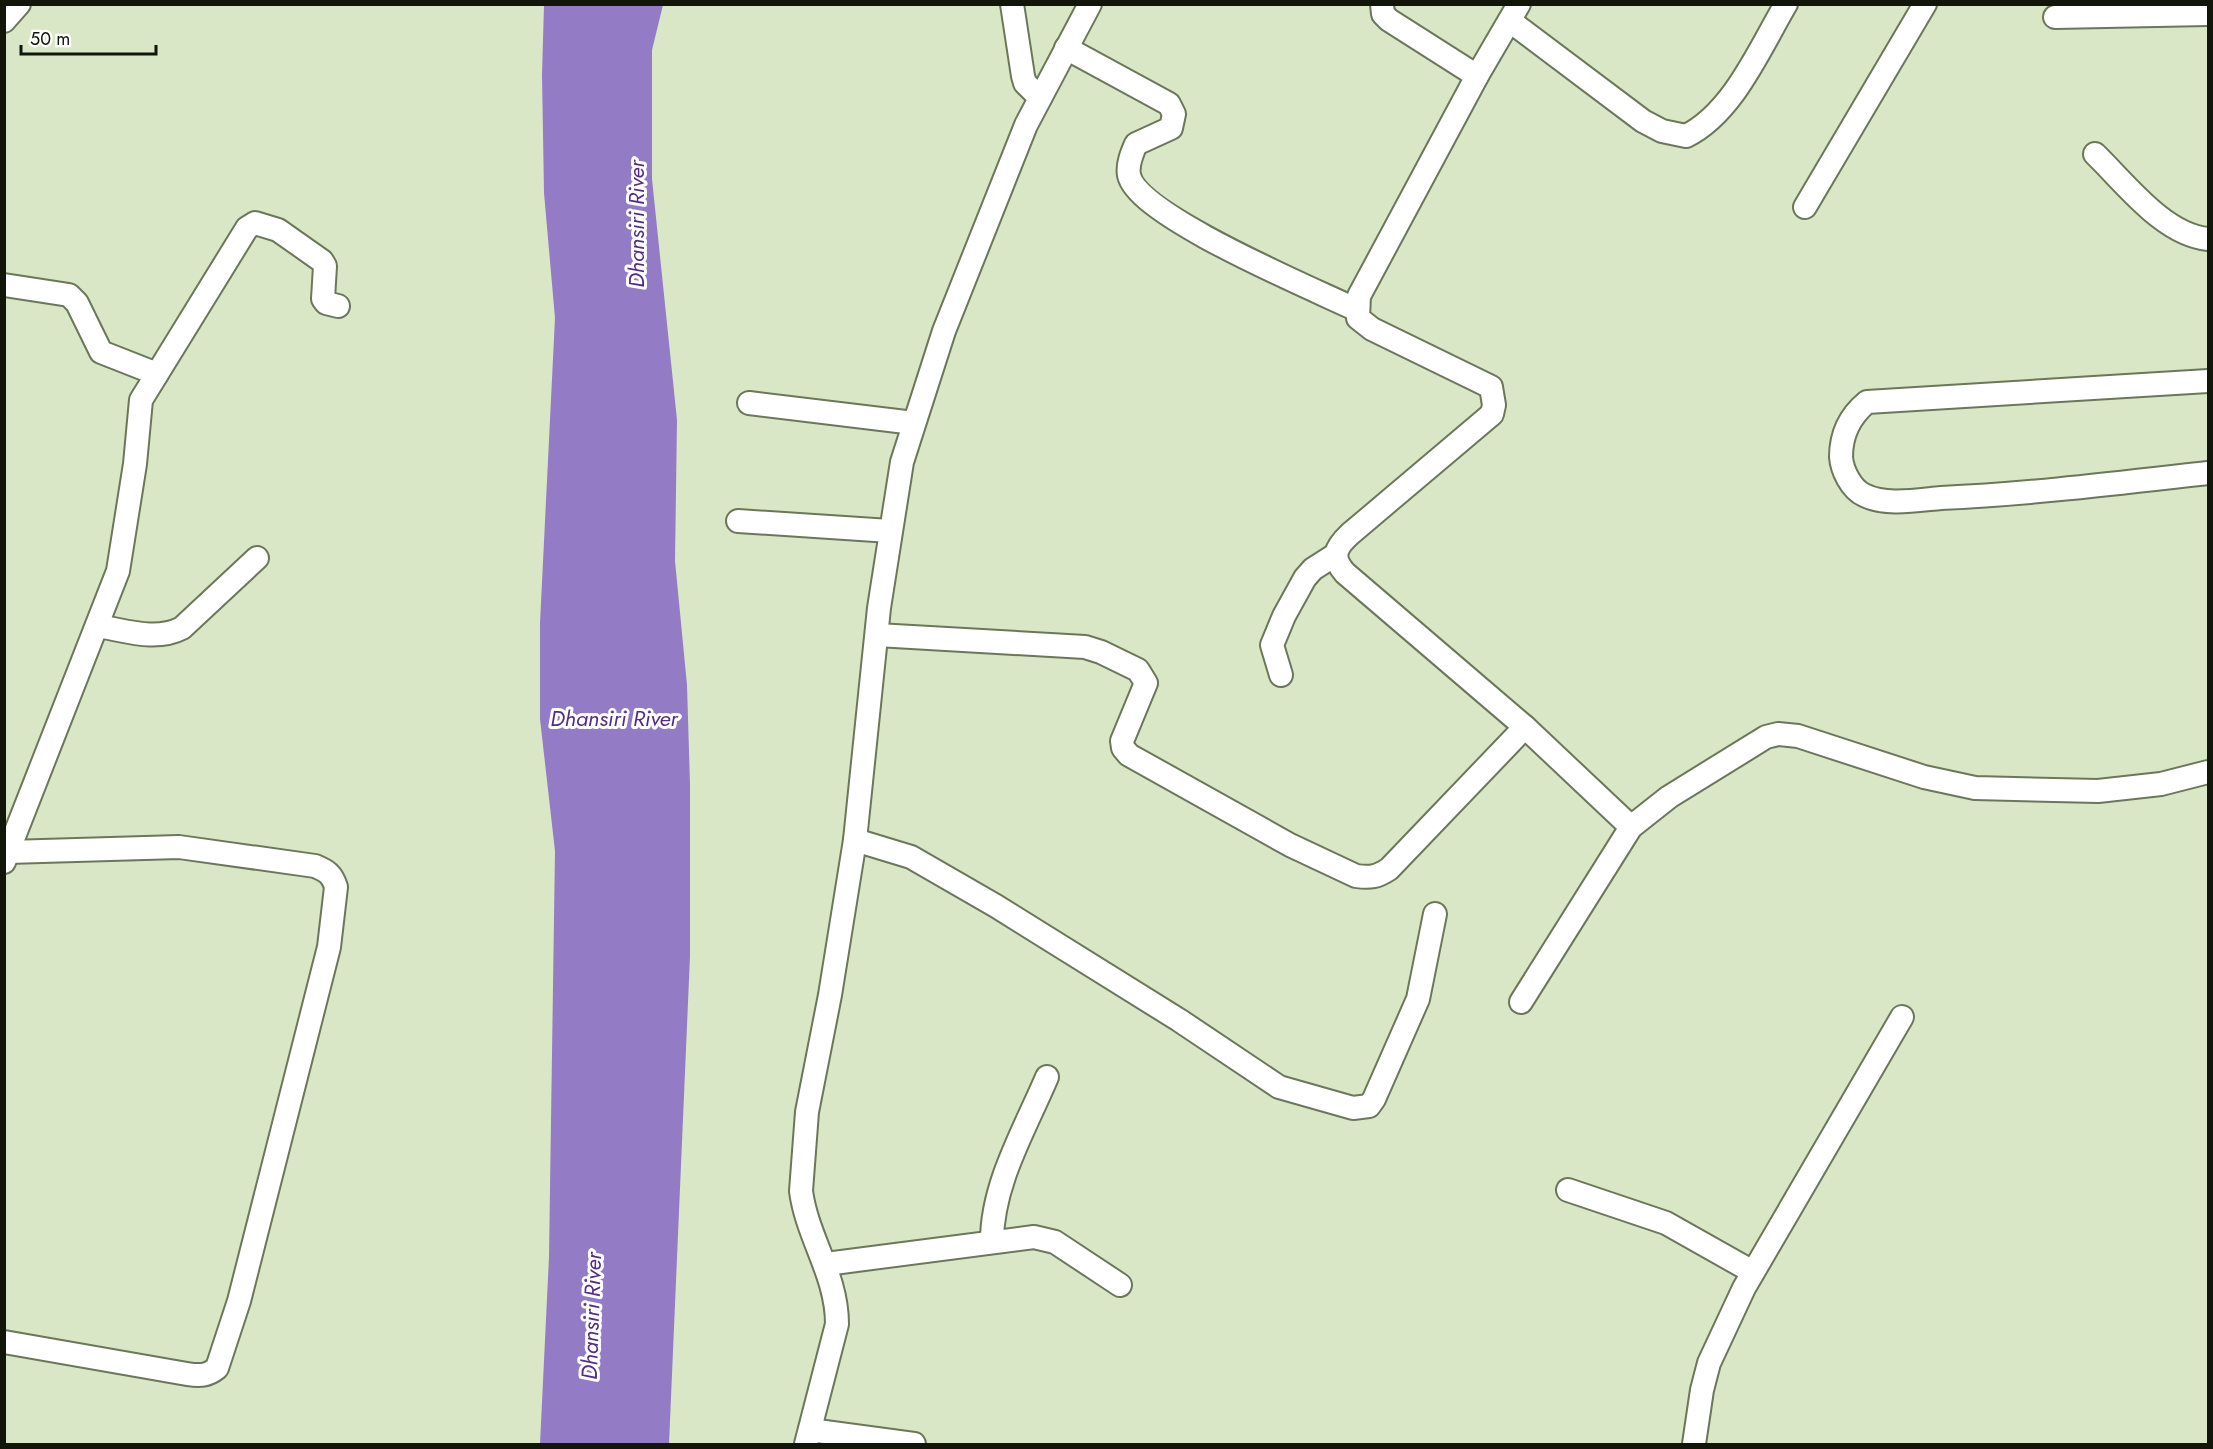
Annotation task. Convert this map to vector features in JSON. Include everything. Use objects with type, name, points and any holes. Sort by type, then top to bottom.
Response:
[{"type":"street","points":[[4,21],[19,4]]},
{"type":"street","points":[[1012,4],[1025,83],[1040,98]]},
{"type":"street","points":[[914,1444],[808,1437],[837,1324],[837,1309],[826,1264],[803,1204],[801,1191],[807,1112],[830,995],[855,840],[877,635],[890,531],[902,462],[952,309],[1026,125],[1090,4]]},
{"type":"street","points":[[1382,4],[1383,14],[1389,20],[1477,76]]},
{"type":"street","points":[[1631,827],[1525,727],[1337,564],[1335,555],[1339,544],[1484,423],[1492,414],[1494,405],[1491,387],[1372,329],[1358,318],[1359,296],[1477,76],[1515,13],[1643,122],[1662,131],[1686,136],[1711,121],[1729,99],[1786,4]]},
{"type":"street","points":[[1804,207],[1925,4]]},
{"type":"street","points":[[2055,16],[2208,14]]},
{"type":"street","points":[[1066,48],[1169,104],[1174,114],[1171,128],[1137,144],[1129,167],[1133,183],[1160,208],[1197,234],[1357,310]]},
{"type":"street","points":[[2095,154],[2169,225],[2186,235],[2208,239]]},
{"type":"street","points":[[4,1342],[201,1376],[210,1374],[217,1368],[239,1301],[329,947],[336,887],[333,877],[327,871],[315,866],[199,848],[6,857],[118,571],[135,464],[141,400],[247,228],[255,223],[278,230],[322,261],[324,267],[323,299],[326,303],[338,306]]},
{"type":"street","points":[[4,285],[69,295],[77,303],[101,352],[157,374]]},
{"type":"street","points":[[2208,381],[1867,402],[1855,411],[1848,424],[1843,438],[1841,460],[1855,489],[1864,496],[1901,500],[1987,496],[2208,473]]},
{"type":"street","points":[[749,403],[914,423]]},
{"type":"street","points":[[738,521],[890,531]]},
{"type":"street","points":[[1281,675],[1272,645],[1284,616],[1305,578],[1313,569],[1335,555]]},
{"type":"street","points":[[96,626],[158,636],[171,634],[182,628],[257,558]]},
{"type":"street","points":[[877,635],[1064,645],[1084,647],[1110,656],[1138,670],[1146,683],[1122,741],[1123,748],[1129,754],[1290,845],[1356,876],[1368,878],[1378,876],[1389,869],[1525,727]]},
{"type":"street","points":[[1521,1002],[1631,827],[1668,797],[1758,742],[1778,735],[1808,738],[1924,777],[1976,788],[2098,791],[2160,783],[2208,772]]},
{"type":"street","points":[[855,840],[911,857],[996,906],[1179,1020],[1279,1087],[1353,1108],[1369,1107],[1374,1099],[1418,999],[1435,914]]},
{"type":"street","points":[[1694,1444],[1702,1390],[1709,1363],[1754,1272],[1902,1017]]},
{"type":"street","points":[[992,1241],[993,1215],[998,1194],[1047,1077]]},
{"type":"street","points":[[1568,1190],[1666,1223],[1754,1272]]},
{"type":"street","points":[[826,1264],[992,1241],[1045,1238],[1055,1242],[1120,1285]]},
{"type":"water","name":"Dhansiri River","points":[[544,5],[663,5],[652,50],[652,179],[677,420],[675,561],[687,685],[690,784],[690,956],[669,1444],[540,1444],[549,1257],[555,851],[540,719],[540,623],[555,318],[544,193],[542,75]]}]
